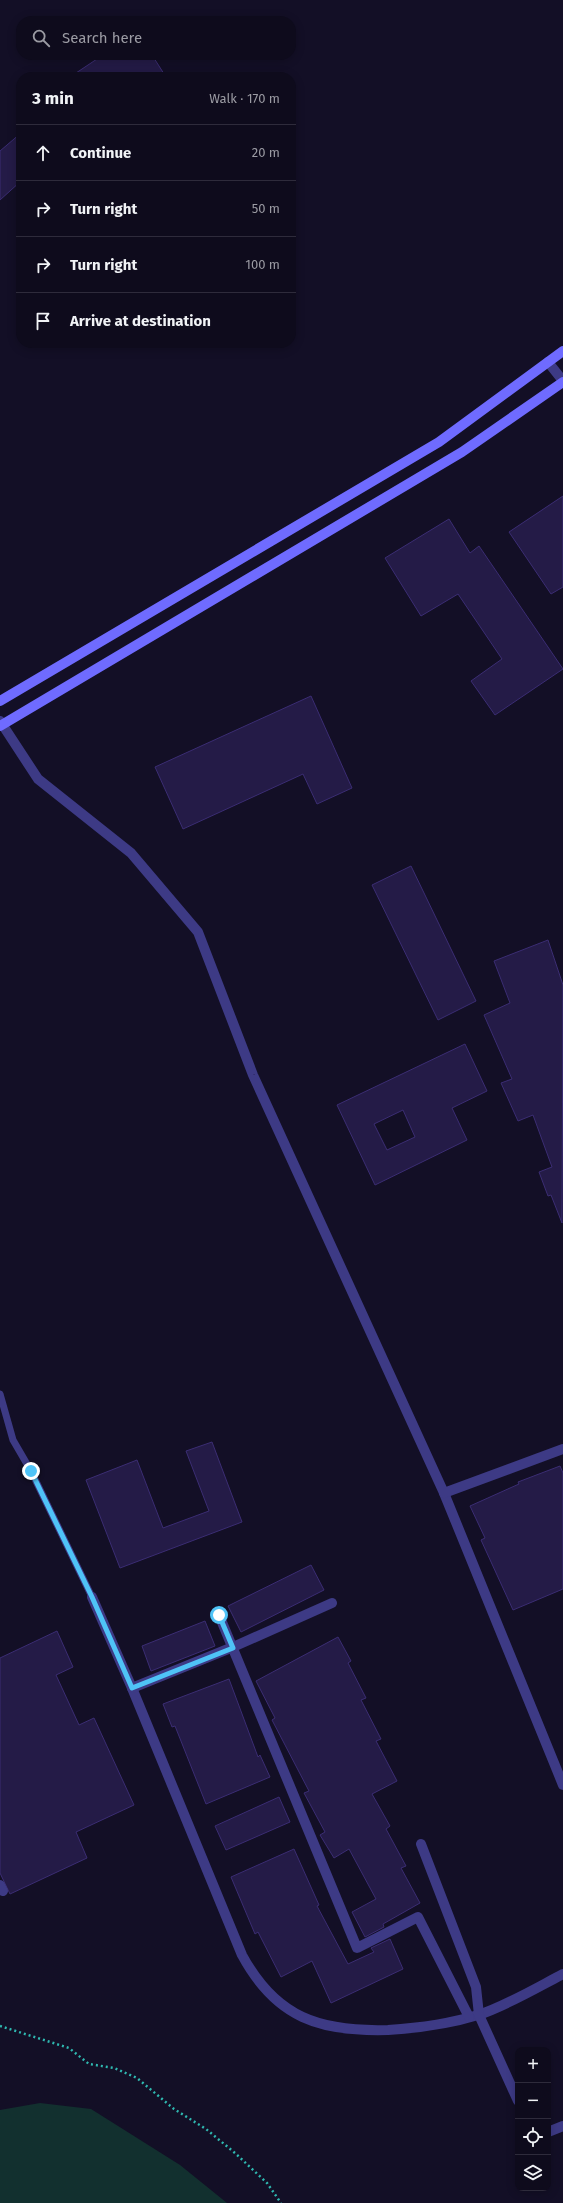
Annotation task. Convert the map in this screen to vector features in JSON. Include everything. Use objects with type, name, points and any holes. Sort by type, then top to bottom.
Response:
[{"type":"main road","points":[[0,701],[438,442],[563,351]]},
{"type":"main road","points":[[1,723],[462,452],[563,382]]},
{"type":"street","points":[[548,362],[563,382]]},
{"type":"street","points":[[1,723],[38,779],[131,852],[198,932],[253,1074],[444,1493],[563,1785]]},
{"type":"street","points":[[444,1493],[563,1449]]},
{"type":"street","points":[[92,1597],[132,1688],[242,1955],[257,1979],[272,1996],[300,2016],[316,2023],[343,2029],[400,2029],[430,2026],[480,2015],[563,1974]]},
{"type":"street","points":[[132,1688],[233,1648],[332,1603]]},
{"type":"street","points":[[219,1615],[357,1948],[418,1917],[469,2017]]},
{"type":"street","points":[[421,1844],[476,1988],[480,2015],[515,2094]]},
{"type":"street","points":[[551,2131],[563,2126]]},
{"type":"lane","points":[[0,1394],[13,1440],[31,1471],[92,1597]]},
{"type":"path","points":[[0,2026],[69,2048],[89,2064],[114,2068],[137,2078],[174,2109],[206,2129],[235,2153],[267,2183],[282,2203]]},
{"type":"green space","points":[[40,2103],[91,2109],[180,2165],[227,2203],[0,2203],[0,2110]]},
{"type":"building","points":[[96,60],[155,60],[163,72],[78,72]]},
{"type":"building","points":[[16,137],[16,186],[0,200],[0,151]]},
{"type":"building","points":[[563,496],[563,587],[551,594],[509,532]]},
{"type":"building","points":[[449,519],[470,553],[479,546],[563,669],[495,715],[471,681],[502,659],[458,594],[421,616],[385,558]]},
{"type":"building","points":[[311,696],[352,788],[317,804],[303,774],[183,829],[155,767]]},
{"type":"building","points":[[411,866],[476,1001],[438,1020],[372,885]]},
{"type":"building","points":[[548,940],[563,985],[562,1223],[551,1195],[548,1196],[539,1172],[552,1167],[533,1115],[518,1121],[501,1083],[512,1079],[484,1015],[510,1003],[494,961]]},
{"type":"building","points":[[465,1044],[487,1091],[452,1108],[467,1140],[375,1185],[337,1105]],"holes":[[[403,1110],[415,1137],[387,1150],[374,1124]]]},
{"type":"building","points":[[212,1442],[242,1522],[120,1568],[86,1480],[137,1460],[163,1528],[209,1511],[186,1451]]},
{"type":"building","points":[[560,1466],[563,1473],[563,1589],[513,1610],[481,1540],[485,1538],[470,1506],[519,1484],[518,1482]]},
{"type":"building","points":[[311,1565],[324,1590],[241,1632],[228,1606]]},
{"type":"building","points":[[205,1621],[215,1646],[151,1671],[142,1646]]},
{"type":"building","points":[[57,1631],[73,1667],[56,1675],[79,1725],[94,1718],[134,1805],[76,1832],[87,1858],[10,1894],[0,1873],[0,1658]]},
{"type":"building","points":[[338,1637],[351,1661],[348,1663],[366,1698],[361,1700],[381,1739],[376,1741],[397,1781],[372,1794],[390,1826],[386,1829],[406,1866],[401,1868],[420,1903],[383,1924],[384,1927],[365,1937],[352,1912],[376,1899],[349,1849],[334,1858],[320,1835],[325,1832],[304,1793],[309,1791],[272,1720],[275,1718],[256,1681]]},
{"type":"building","points":[[229,1679],[258,1757],[260,1755],[270,1777],[206,1804],[175,1726],[172,1727],[163,1704]]},
{"type":"building","points":[[279,1797],[290,1822],[226,1850],[215,1826]]},
{"type":"building","points":[[294,1849],[319,1905],[317,1906],[348,1964],[374,1952],[371,1948],[390,1939],[403,1969],[331,2003],[312,1961],[281,1977],[258,1932],[255,1934],[231,1877]]},
{"type":"route","points":[[31,1471],[92,1597],[132,1688],[233,1648],[219,1615]]}]
